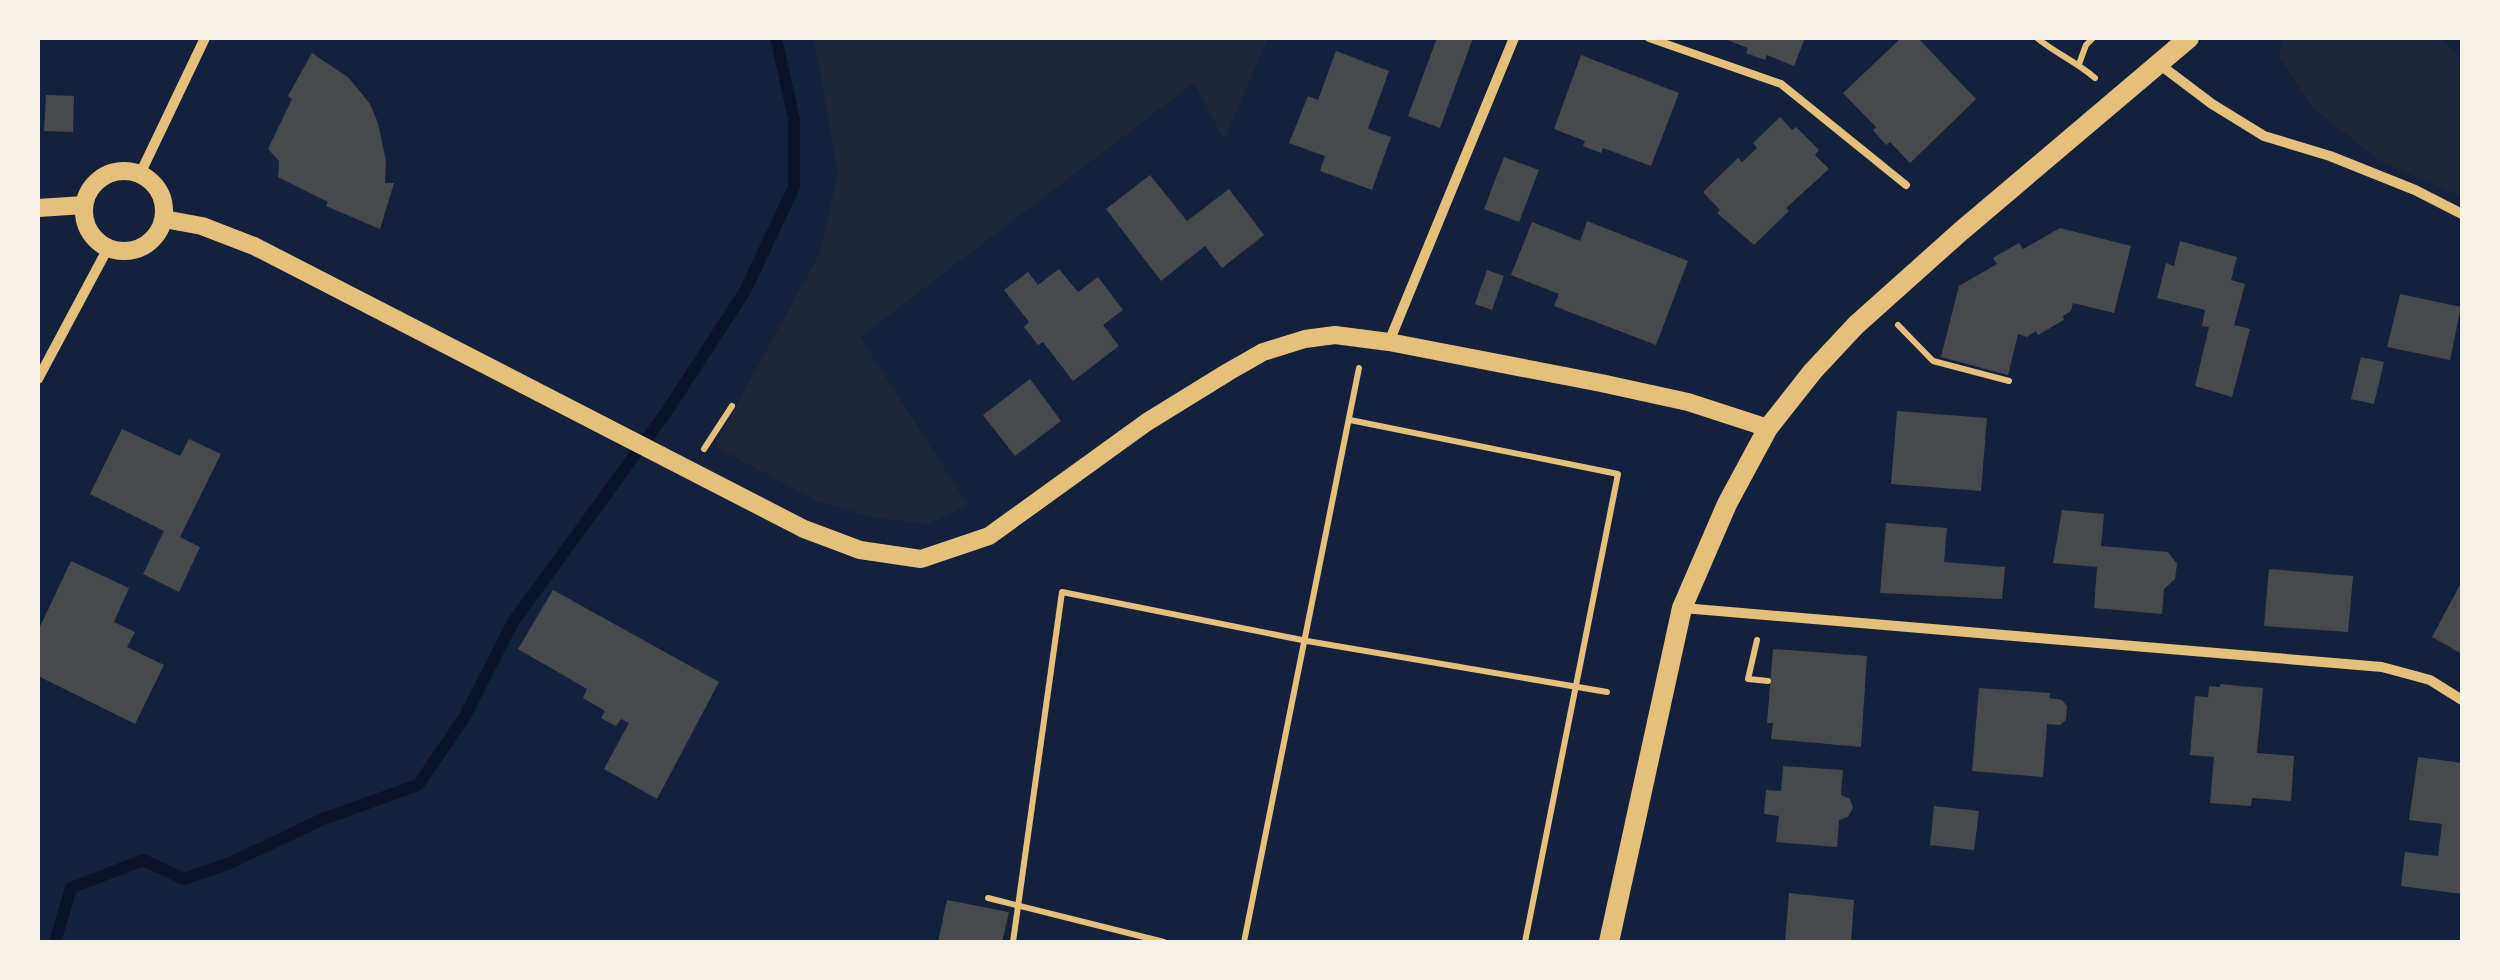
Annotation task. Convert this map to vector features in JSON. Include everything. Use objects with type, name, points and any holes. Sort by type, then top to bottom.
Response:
[{"type":"main road","points":[[1609,942],[1682,608],[1727,504],[1768,428],[1813,371],[1878,306],[2189,38]]},
{"type":"street","points":[[140,174],[206,38]]},
{"type":"street","points":[[1390,342],[1514,38]]},
{"type":"street","points":[[2159,64],[2212,104],[2264,136],[2330,156],[2415,190],[2462,214]]},
{"type":"street","points":[[116,171],[140,174],[150,179],[163,197],[160,231],[144,247],[120,252],[108,248],[89,231],[84,205],[88,193],[104,176],[116,171]]},
{"type":"street","points":[[38,208],[84,205]]},
{"type":"street","points":[[164,219],[202,226],[254,246],[804,529],[860,550],[922,559],[989,536],[1147,422],[1263,352],[1305,338],[1335,335],[1390,342],[1636,390],[1768,428]]},
{"type":"street","points":[[38,379],[108,248]]},
{"type":"street","points":[[1682,608],[2382,667],[2430,680],[2462,700]]},
{"type":"lane","points":[[1649,38],[1781,84],[1906,185]]},
{"type":"path","points":[[2037,38],[2079,64],[2086,44],[2093,38]]},
{"type":"path","points":[[1878,306],[1934,361],[2009,381]]},
{"type":"path","points":[[1244,942],[1358,378]]},
{"type":"path","points":[[707,444],[732,406]]},
{"type":"path","points":[[1350,420],[1618,474],[1524,942]]},
{"type":"path","points":[[1013,942],[1062,592],[1607,692]]},
{"type":"path","points":[[1762,614],[1748,679],[1768,680]]},
{"type":"path","points":[[988,898],[1164,942]]},
{"type":"shaded area","points":[[814,38],[1268,38],[1224,140],[1194,83],[860,337],[968,505],[928,524],[876,518],[819,502],[714,446],[820,253],[838,173]]},
{"type":"shaded area","points":[[2284,38],[2440,38],[2462,58],[2462,197],[2380,161],[2313,108],[2279,56]]},
{"type":"building","points":[[1437,38],[1473,38],[1440,128],[1408,116]]},
{"type":"building","points":[[1722,38],[1805,38],[1794,66],[1767,55],[1765,60],[1746,53],[1748,48]]},
{"type":"building","points":[[1901,38],[1918,38],[1976,99],[1910,163],[1890,142],[1886,145],[1873,130],[1876,127],[1843,93]]},
{"type":"building","points":[[1336,51],[1389,71],[1368,129],[1391,137],[1372,190],[1320,171],[1325,156],[1289,143],[1308,96],[1318,100]]},
{"type":"building","points":[[312,53],[349,78],[370,104],[378,123],[386,161],[385,183],[394,183],[380,229],[326,206],[328,202],[278,177],[279,161],[268,149],[292,99],[288,96]]},
{"type":"building","points":[[1581,55],[1679,93],[1651,166],[1603,148],[1601,153],[1583,146],[1585,141],[1554,129]]},
{"type":"building","points":[[46,95],[74,96],[73,132],[44,131]]},
{"type":"building","points":[[1780,117],[1819,150],[1815,155],[1829,169],[1786,208],[1789,211],[1754,245],[1717,213],[1720,210],[1703,192],[1738,158],[1742,162],[1757,148],[1753,143]]},
{"type":"building","points":[[1504,157],[1539,170],[1519,222],[1484,209]]},
{"type":"building","points":[[1150,175],[1187,221],[1229,189],[1264,235],[1222,268],[1205,246],[1161,281],[1106,209]]},
{"type":"building","points":[[1587,221],[1688,261],[1656,345],[1554,306],[1559,294],[1511,275],[1532,222],[1580,241]]},
{"type":"building","points":[[2060,228],[2131,246],[2114,313],[2073,303],[2064,320],[2038,335],[2036,331],[2027,337],[2018,334],[2008,375],[1941,357],[1959,286],[1997,264],[1993,258],[2019,243],[2023,249]]},
{"type":"building","points":[[2180,241],[2237,257],[2231,280],[2245,284],[2234,325],[2250,329],[2232,397],[2195,386],[2209,327],[2202,326],[2205,310],[2157,298],[2166,263],[2174,266]]},
{"type":"building","points":[[1059,269],[1078,292],[1098,277],[1123,310],[1103,325],[1119,346],[1073,381],[1043,342],[1038,345],[1024,327],[1029,322],[1004,290],[1028,272],[1038,285]]},
{"type":"building","points":[[1487,270],[1504,276],[1492,310],[1475,304]]},
{"type":"building","points":[[2400,294],[2461,307],[2450,360],[2387,347]]},
{"type":"building","points":[[2361,357],[2384,362],[2374,404],[2351,399]]},
{"type":"building","points":[[1030,379],[1061,421],[1015,456],[983,415]]},
{"type":"building","points":[[1897,411],[1987,418],[1981,491],[1891,484]]},
{"type":"building","points":[[122,429],[180,456],[189,439],[221,454],[180,537],[200,547],[179,592],[143,574],[164,531],[90,494]]},
{"type":"building","points":[[2062,510],[2104,514],[2101,546],[2168,552],[2177,564],[2175,579],[2164,589],[2162,614],[2094,608],[2097,567],[2053,563]]},
{"type":"building","points":[[1886,523],[1947,528],[1944,562],[2005,567],[2002,599],[1880,593]]},
{"type":"building","points":[[71,561],[129,588],[114,622],[135,632],[127,647],[164,665],[135,724],[38,676],[38,631]]},
{"type":"building","points":[[2269,569],[2353,576],[2348,632],[2264,626]]},
{"type":"building","points":[[2462,581],[2462,654],[2432,637]]},
{"type":"building","points":[[553,590],[719,682],[657,799],[604,769],[629,723],[621,719],[616,726],[601,718],[605,711],[583,698],[587,689],[518,649]]},
{"type":"building","points":[[1773,649],[1867,656],[1861,747],[1771,739],[1773,723],[1767,723]]},
{"type":"building","points":[[2209,686],[2263,688],[2257,753],[2294,756],[2291,801],[2252,798],[2251,806],[2210,803],[2214,757],[2190,755],[2195,696],[2208,697]]},
{"type":"building","points":[[1979,688],[2050,693],[2049,698],[2062,700],[2067,706],[2066,720],[2060,725],[2047,724],[2043,777],[1972,771]]},
{"type":"building","points":[[2418,757],[2462,763],[2462,894],[2401,886],[2405,852],[2438,856],[2442,824],[2409,820]]},
{"type":"building","points":[[1783,766],[1843,770],[1841,795],[1850,799],[1853,808],[1848,817],[1839,820],[1837,847],[1776,842],[1779,816],[1764,814],[1766,790],[1781,791]]},
{"type":"building","points":[[1934,806],[1979,811],[1974,850],[1930,845]]},
{"type":"building","points":[[1789,893],[1854,900],[1851,942],[1785,942]]},
{"type":"building","points":[[947,900],[1009,912],[1002,942],[938,942]]},
{"type":"waterway","points":[[55,942],[71,888],[143,860],[184,879],[230,863],[323,819],[418,785],[464,718],[513,622],[667,411],[745,291],[794,187],[794,119],[776,38]]}]
